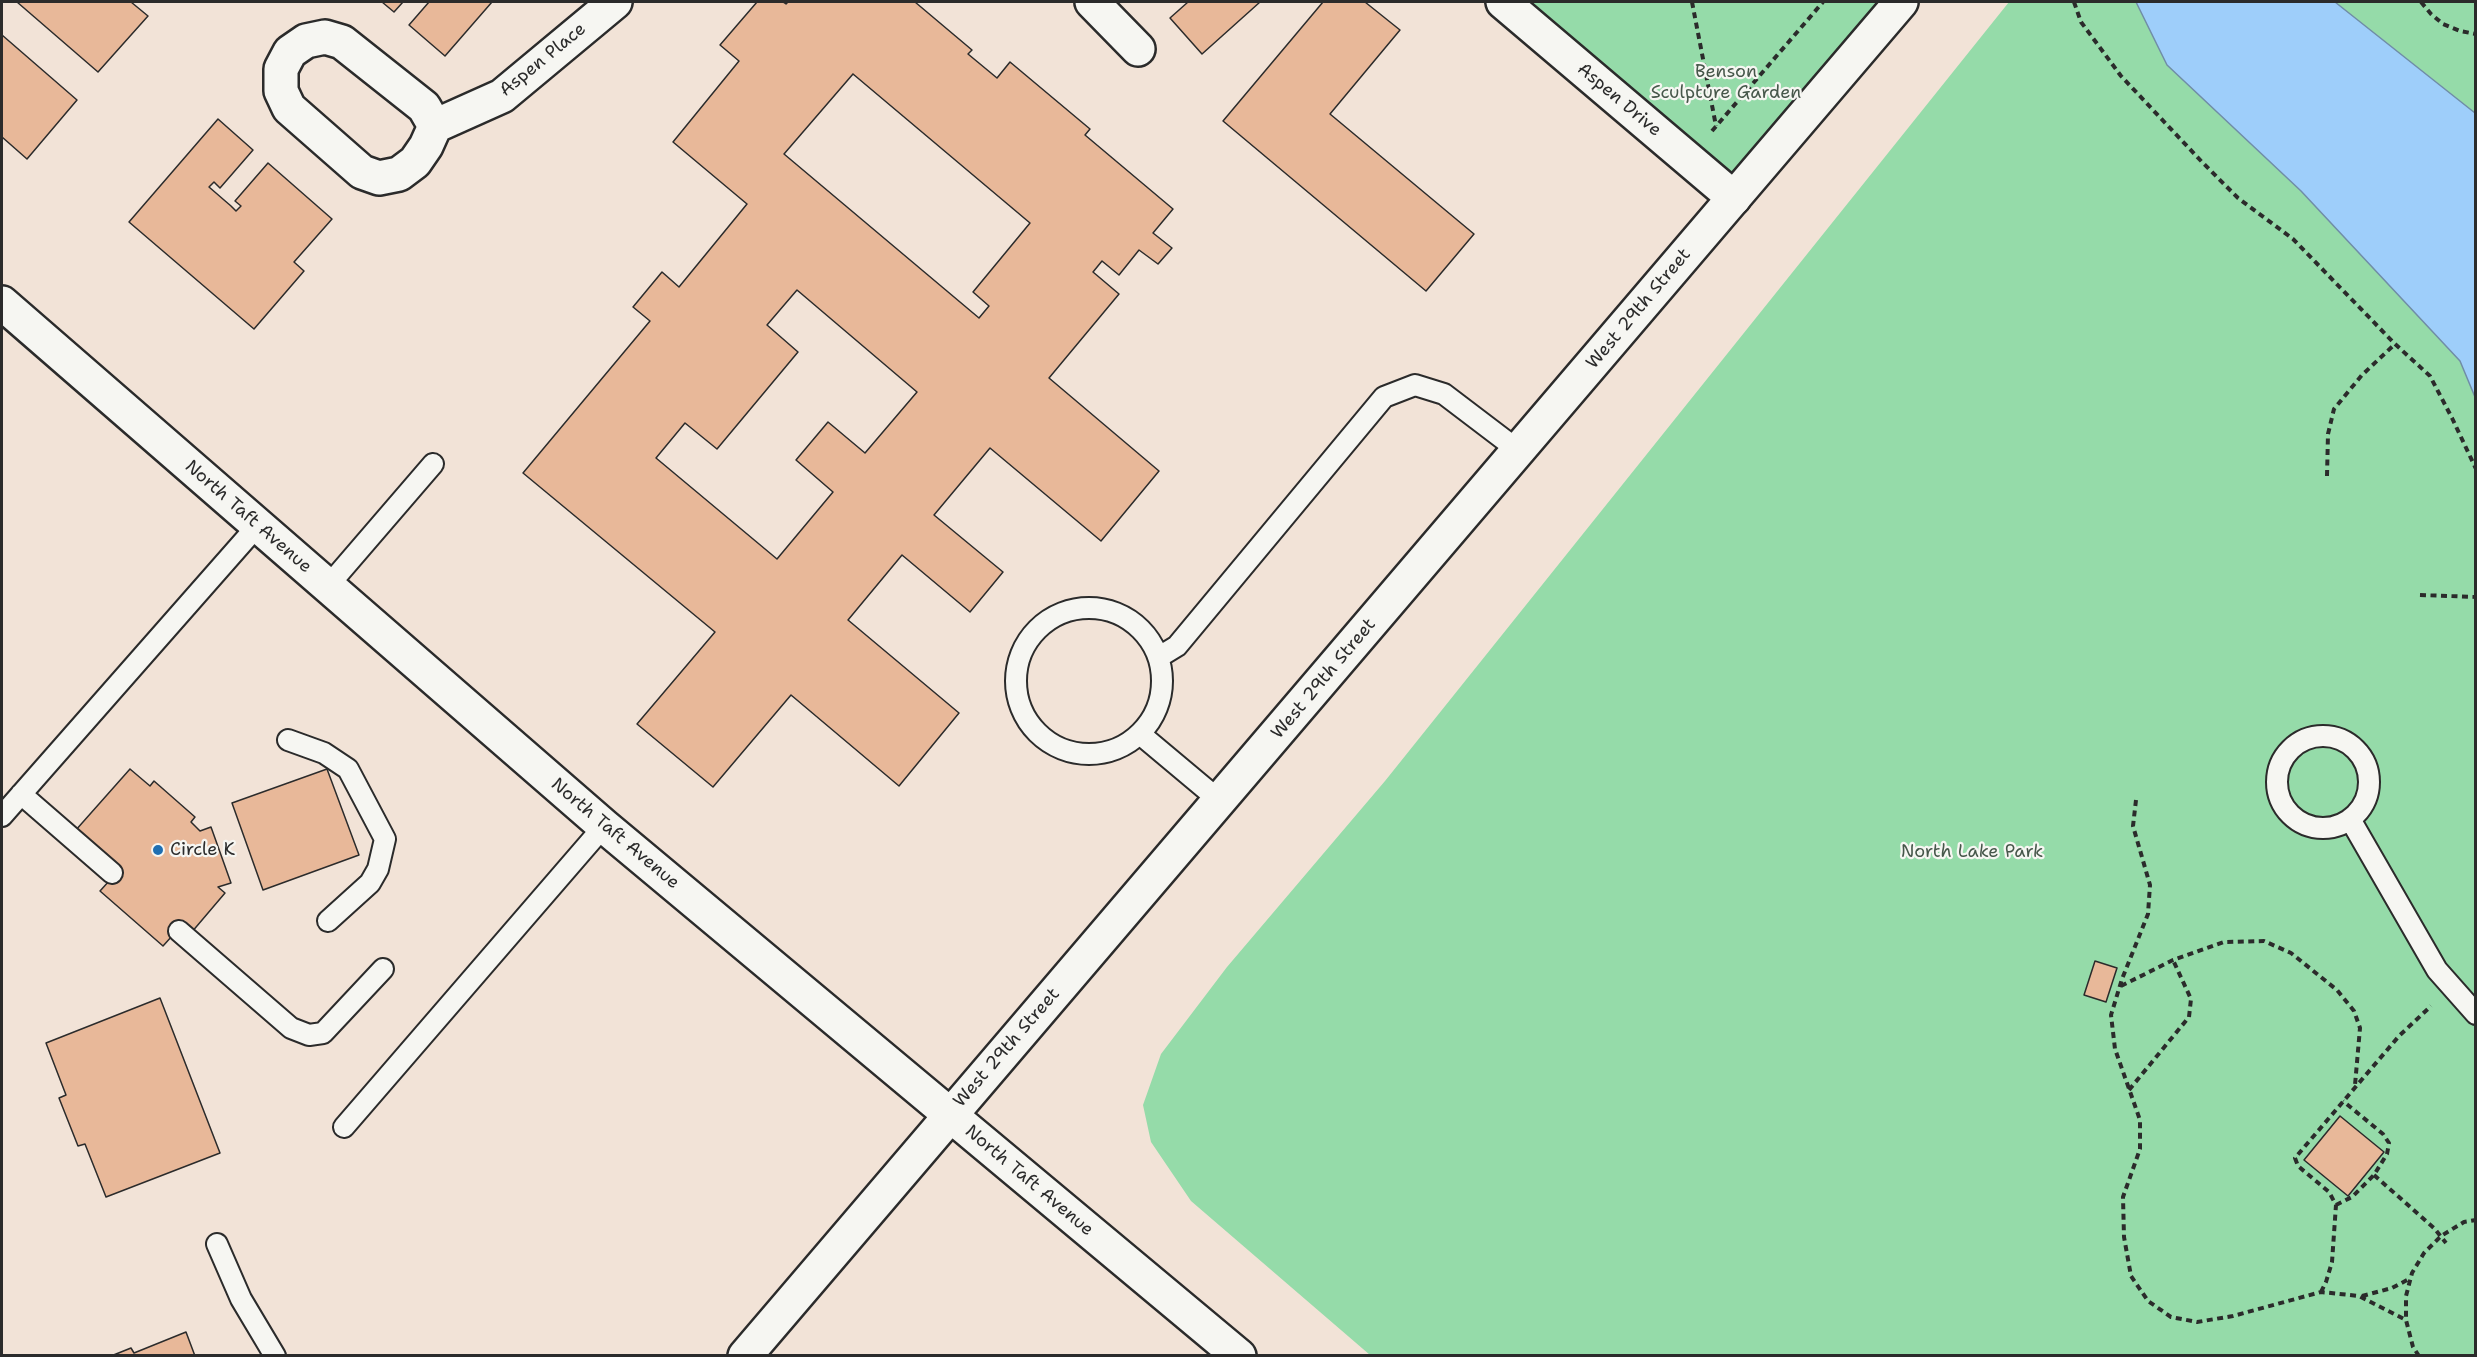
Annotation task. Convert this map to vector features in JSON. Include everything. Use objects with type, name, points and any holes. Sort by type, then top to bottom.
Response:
[{"type":"main road","name":"Aspen Place","points":[[435,126],[502,96],[615,2]]},
{"type":"main road","points":[[1092,2],[1138,49]]},
{"type":"main road","name":"Aspen Drive","points":[[1503,2],[1734,198]]},
{"type":"main road","name":"West 29th Street","points":[[745,1356],[1901,2]]},
{"type":"main road","points":[[325,37],[342,42],[424,107],[435,126],[426,146],[415,162],[399,174],[379,178],[362,172],[289,108],[281,91],[281,69],[290,52],[306,41],[325,37]]},
{"type":"main road","name":"North Taft Avenue","points":[[2,303],[604,826],[1239,1356]]},
{"type":"lane","points":[[1159,657],[1177,646],[1384,397],[1415,385],[1444,394],[1519,451]]},
{"type":"lane","points":[[328,586],[433,464]]},
{"type":"lane","points":[[2,816],[258,525]]},
{"type":"lane","points":[[1096,608],[1117,613],[1135,623],[1149,638],[1159,657],[1163,677],[1161,698],[1153,717],[1140,734],[1123,746],[1103,753],[1082,754],[1062,749],[1044,739],[1030,724],[1020,705],[1016,685],[1018,664],[1026,645],[1039,628],[1056,616],[1076,609],[1096,608]]},
{"type":"lane","points":[[1140,734],[1220,801]]},
{"type":"lane","points":[[2326,736],[2342,740],[2355,749],[2364,762],[2369,777],[2368,793],[2362,808],[2350,819],[2338,826],[2323,828],[2309,826],[2296,820],[2286,809],[2279,796],[2277,781],[2287,754],[2297,744],[2311,738],[2326,736]]},
{"type":"lane","points":[[288,740],[324,753],[348,769],[385,839],[378,869],[370,883],[328,921]]},
{"type":"lane","points":[[21,794],[112,873]]},
{"type":"lane","points":[[2350,819],[2437,970],[2475,1014]]},
{"type":"lane","points":[[344,1127],[604,826]]},
{"type":"lane","points":[[179,931],[291,1028],[309,1035],[323,1033],[383,969]]},
{"type":"lane","points":[[218,1244],[241,1299],[275,1356]]},
{"type":"path","points":[[1692,2],[1716,127],[1823,2]]},
{"type":"path","points":[[2074,2],[2081,22],[2129,84],[2238,198],[2292,239],[2395,344],[2430,376],[2475,469]]},
{"type":"path","points":[[2421,2],[2443,24],[2475,34]]},
{"type":"path","points":[[2328,476],[2328,434],[2334,409],[2362,375],[2395,344]]},
{"type":"path","points":[[2420,595],[2475,597]]},
{"type":"path","points":[[2136,800],[2133,826],[2150,885],[2148,914],[2111,1015],[2115,1049],[2140,1120],[2140,1149],[2123,1197],[2124,1237],[2131,1276],[2148,1301],[2171,1317],[2197,1322],[2233,1316],[2320,1292],[2359,1296],[2392,1288],[2411,1277]]},
{"type":"path","points":[[2120,986],[2173,960],[2224,942],[2264,941],[2291,953],[2337,990],[2354,1011],[2360,1028],[2355,1086]]},
{"type":"path","points":[[2129,1090],[2189,1017],[2191,999],[2173,960]]},
{"type":"path","points":[[2320,1292],[2326,1282],[2331,1262],[2336,1205],[2330,1192],[2298,1166],[2295,1158],[2399,1036],[2452,986]]},
{"type":"path","points":[[2336,1205],[2352,1197],[2373,1175],[2386,1154],[2389,1143],[2383,1134],[2343,1101]]},
{"type":"path","points":[[2373,1175],[2446,1243]]},
{"type":"path","points":[[2418,1356],[2413,1347],[2406,1320],[2406,1296],[2411,1277],[2424,1253],[2441,1236],[2464,1222],[2475,1220]]},
{"type":"path","points":[[2359,1296],[2406,1320]]},
{"type":"green space","name":"Benson Sculpture Garden","points":[[1503,2],[1901,2],[1734,198]]},
{"type":"green space","name":"North Lake Park","points":[[2009,2],[2475,2],[2475,1355],[1370,1355],[1191,1201],[1151,1142],[1143,1105],[1161,1054],[1227,967],[1385,781]]},
{"type":"water","points":[[2136,2],[2335,2],[2475,113],[2475,397],[2460,361],[2301,191],[2167,65]]},
{"type":"building","points":[[17,2],[131,2],[148,16],[98,72]]},
{"type":"building","points":[[382,2],[403,2],[394,12]]},
{"type":"building","points":[[429,2],[492,2],[445,56],[409,25]]},
{"type":"building","points":[[757,2],[786,4],[788,2],[915,2],[972,50],[968,54],[997,78],[1010,62],[1090,129],[1085,135],[1173,209],[1153,233],[1172,248],[1158,264],[1139,250],[1119,275],[1102,261],[1093,272],[1119,294],[1049,378],[1159,471],[1101,541],[990,448],[934,515],[1003,572],[970,612],[902,555],[848,620],[959,713],[899,786],[791,695],[713,787],[637,724],[715,632],[523,473],[650,321],[633,307],[662,272],[679,287],[747,204],[673,142],[739,61],[720,45]],"holes":[[[853,74],[1030,223],[973,292],[989,306],[979,318],[784,154]],[[797,290],[917,392],[865,453],[828,422],[796,460],[833,492],[777,559],[656,458],[685,423],[717,449],[798,352],[767,325]]]},
{"type":"building","points":[[1188,2],[1260,2],[1202,54],[1170,18]]},
{"type":"building","points":[[1323,2],[1365,2],[1400,30],[1330,114],[1474,234],[1426,291],[1223,121]]},
{"type":"building","points":[[2,35],[77,100],[27,159],[2,137]]},
{"type":"building","points":[[218,119],[253,150],[220,188],[214,182],[209,187],[236,211],[241,206],[235,201],[268,163],[332,219],[294,262],[304,271],[254,329],[129,222]]},
{"type":"building","name":"Circle K","points":[[130,769],[150,786],[154,781],[195,817],[191,822],[200,831],[211,827],[231,883],[218,887],[225,893],[191,933],[182,925],[163,946],[100,891],[119,870],[75,831]]},
{"type":"building","points":[[327,769],[359,855],[263,890],[232,803]]},
{"type":"building","points":[[2095,961],[2117,968],[2106,1002],[2084,995]]},
{"type":"building","points":[[160,998],[220,1153],[106,1197],[85,1144],[78,1146],[59,1098],[66,1095],[46,1043]]},
{"type":"building","points":[[2340,1116],[2384,1152],[2348,1196],[2304,1160]]},
{"type":"building","points":[[186,1332],[195,1356],[111,1356],[131,1348],[134,1353]]},
{"type":"place","name":"Circle K","points":[[158,850]]}]
